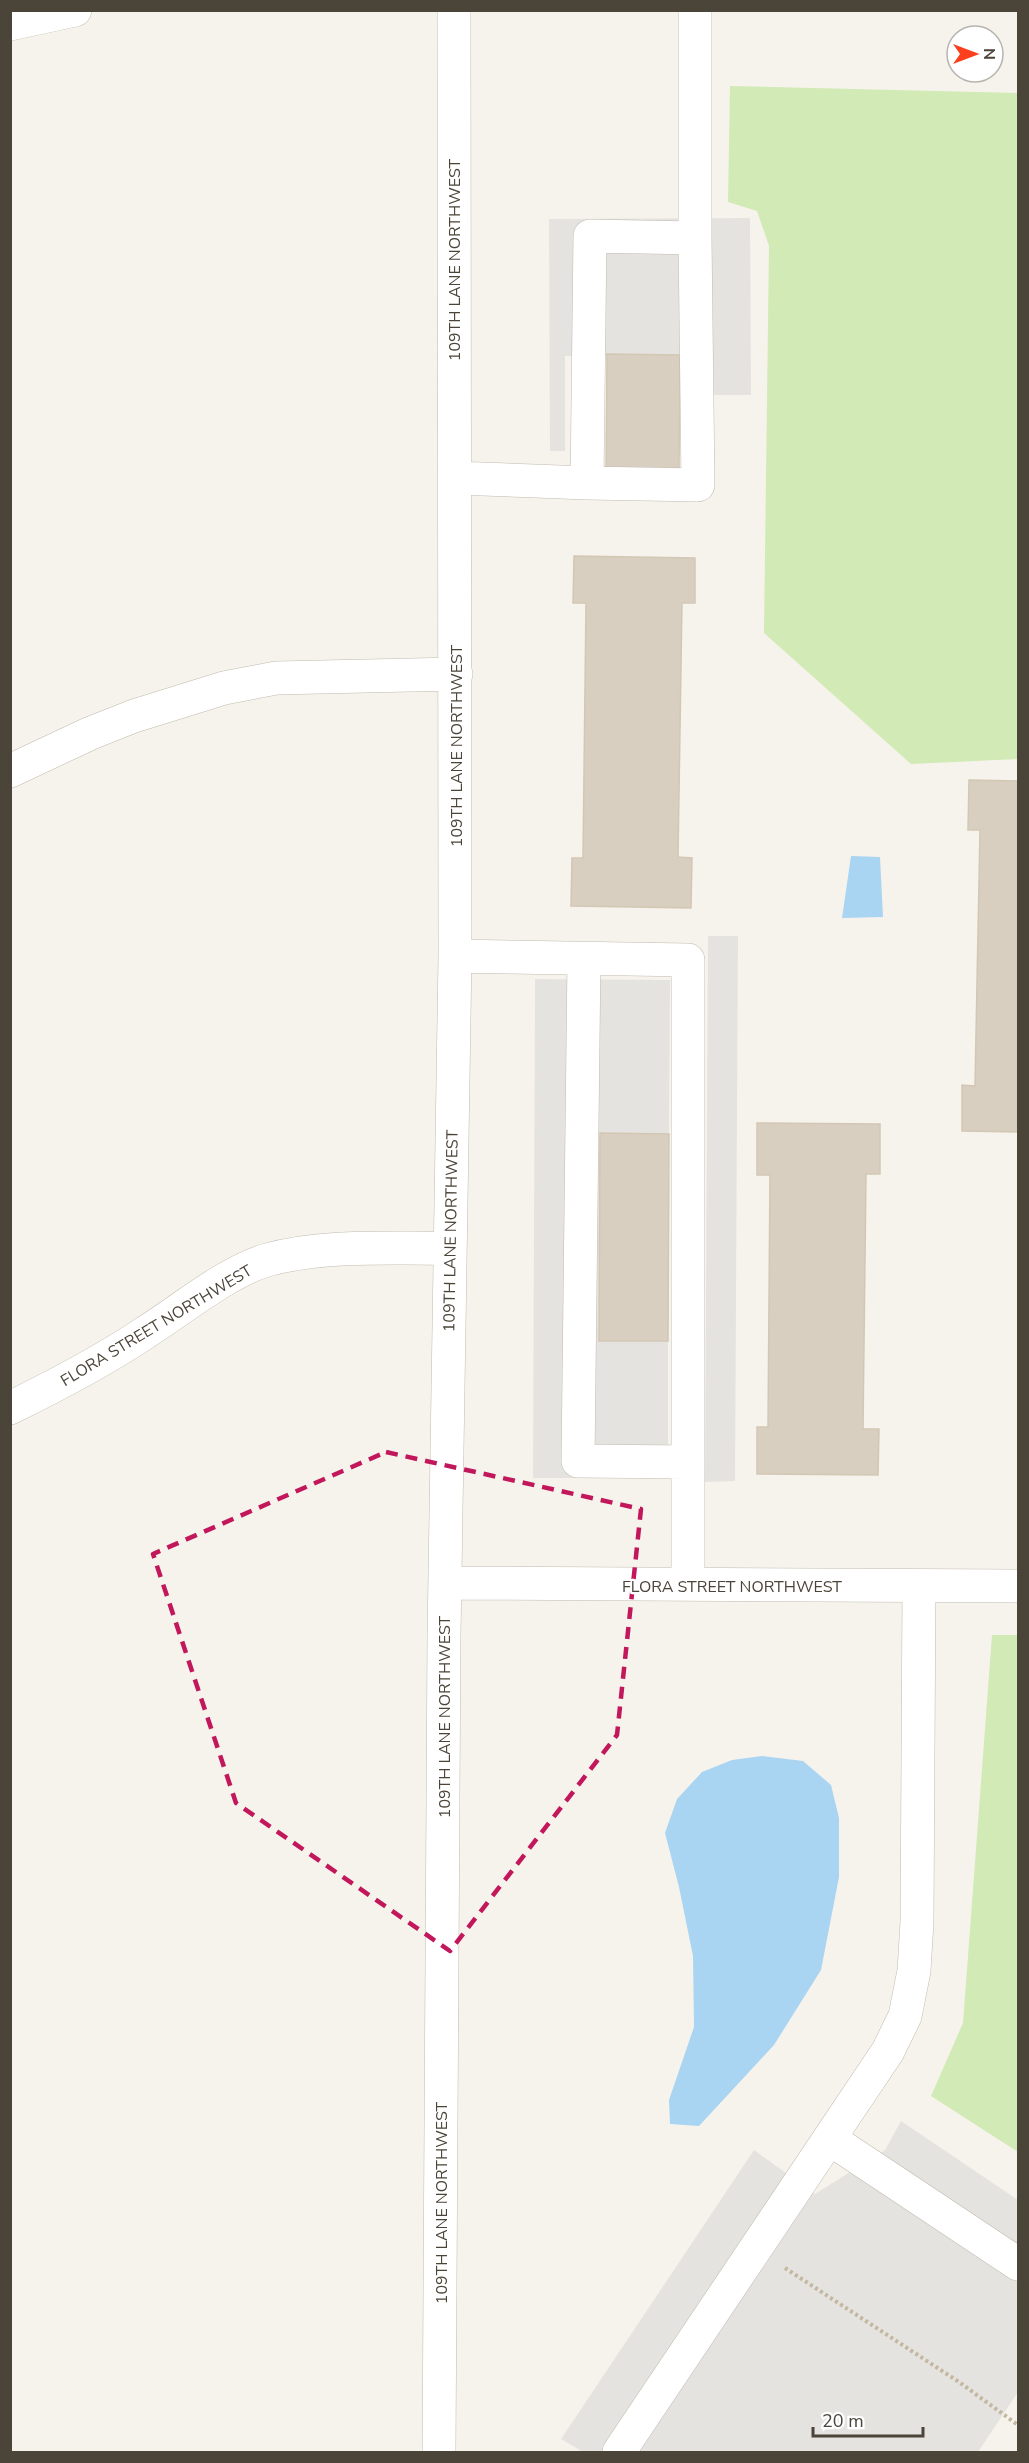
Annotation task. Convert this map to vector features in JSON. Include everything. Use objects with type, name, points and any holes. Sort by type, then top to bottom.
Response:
[{"type":"street","points":[[10,24],[75,10]]},
{"type":"street","name":"109TH LANE NORTHWEST","points":[[439,2452],[445,1583],[455,956],[454,10]]},
{"type":"street","points":[[455,478],[698,485],[694,238],[695,10]]},
{"type":"street","points":[[587,483],[590,237],[694,238]]},
{"type":"street","points":[[10,771],[91,733],[134,716],[224,688],[276,678],[456,674]]},
{"type":"street","points":[[455,956],[688,960],[688,1585]]},
{"type":"street","points":[[584,958],[578,1461],[688,1462]]},
{"type":"street","name":"FLORA STREET NORTHWEST","points":[[10,1407],[102,1359],[231,1276],[266,1260],[307,1253],[351,1250],[449,1248]]},
{"type":"street","name":"FLORA STREET NORTHWEST","points":[[445,1583],[1018,1586]]},
{"type":"street","points":[[619,2452],[888,2051],[905,2016],[914,1971],[917,1922],[919,1587]]},
{"type":"street","points":[[830,2139],[1018,2264]]},
{"type":"path","points":[[756,2249],[875,2326],[1018,2425]]},
{"type":"highlighted area","points":[[386,1452],[641,1509],[617,1735],[450,1951],[236,1803],[153,1554]]},
{"type":"green space","points":[[730,86],[1018,93],[1018,759],[911,764],[764,633],[769,246],[757,211],[728,202]]},
{"type":"green space","points":[[992,1635],[1018,1635],[1018,2152],[931,2096],[963,2023]]},
{"type":"shaded area","points":[[750,218],[751,395],[713,395],[713,356],[565,356],[565,451],[550,451],[549,219]]},
{"type":"shaded area","points":[[708,936],[738,936],[735,1481],[705,1482]]},
{"type":"shaded area","points":[[535,979],[670,980],[669,1134],[600,1134],[599,1340],[668,1341],[668,1478],[533,1478]]},
{"type":"shaded area","points":[[901,2121],[1018,2200],[1018,2392],[978,2452],[583,2452],[561,2439],[754,2150],[815,2194],[885,2150]]},
{"type":"water","points":[[851,856],[880,857],[883,917],[842,918]]},
{"type":"water","points":[[762,1756],[803,1761],[831,1785],[839,1818],[839,1877],[821,1970],[774,2045],[699,2126],[670,2124],[669,2100],[694,2027],[693,1956],[665,1833],[677,1799],[702,1772],[732,1760]]},
{"type":"building","points":[[607,354],[680,355],[679,470],[606,469]]},
{"type":"building","points":[[574,556],[695,558],[695,603],[682,603],[678,857],[692,858],[691,908],[571,906],[572,858],[583,858],[586,603],[573,603]]},
{"type":"building","points":[[969,780],[1018,781],[1018,1132],[962,1131],[962,1085],[975,1086],[980,830],[968,830]]},
{"type":"building","points":[[757,1123],[880,1124],[880,1174],[866,1174],[863,1429],[879,1429],[878,1475],[757,1474],[757,1427],[768,1427],[770,1175],[757,1175]]},
{"type":"building","points":[[600,1133],[669,1134],[668,1341],[599,1341]]}]
